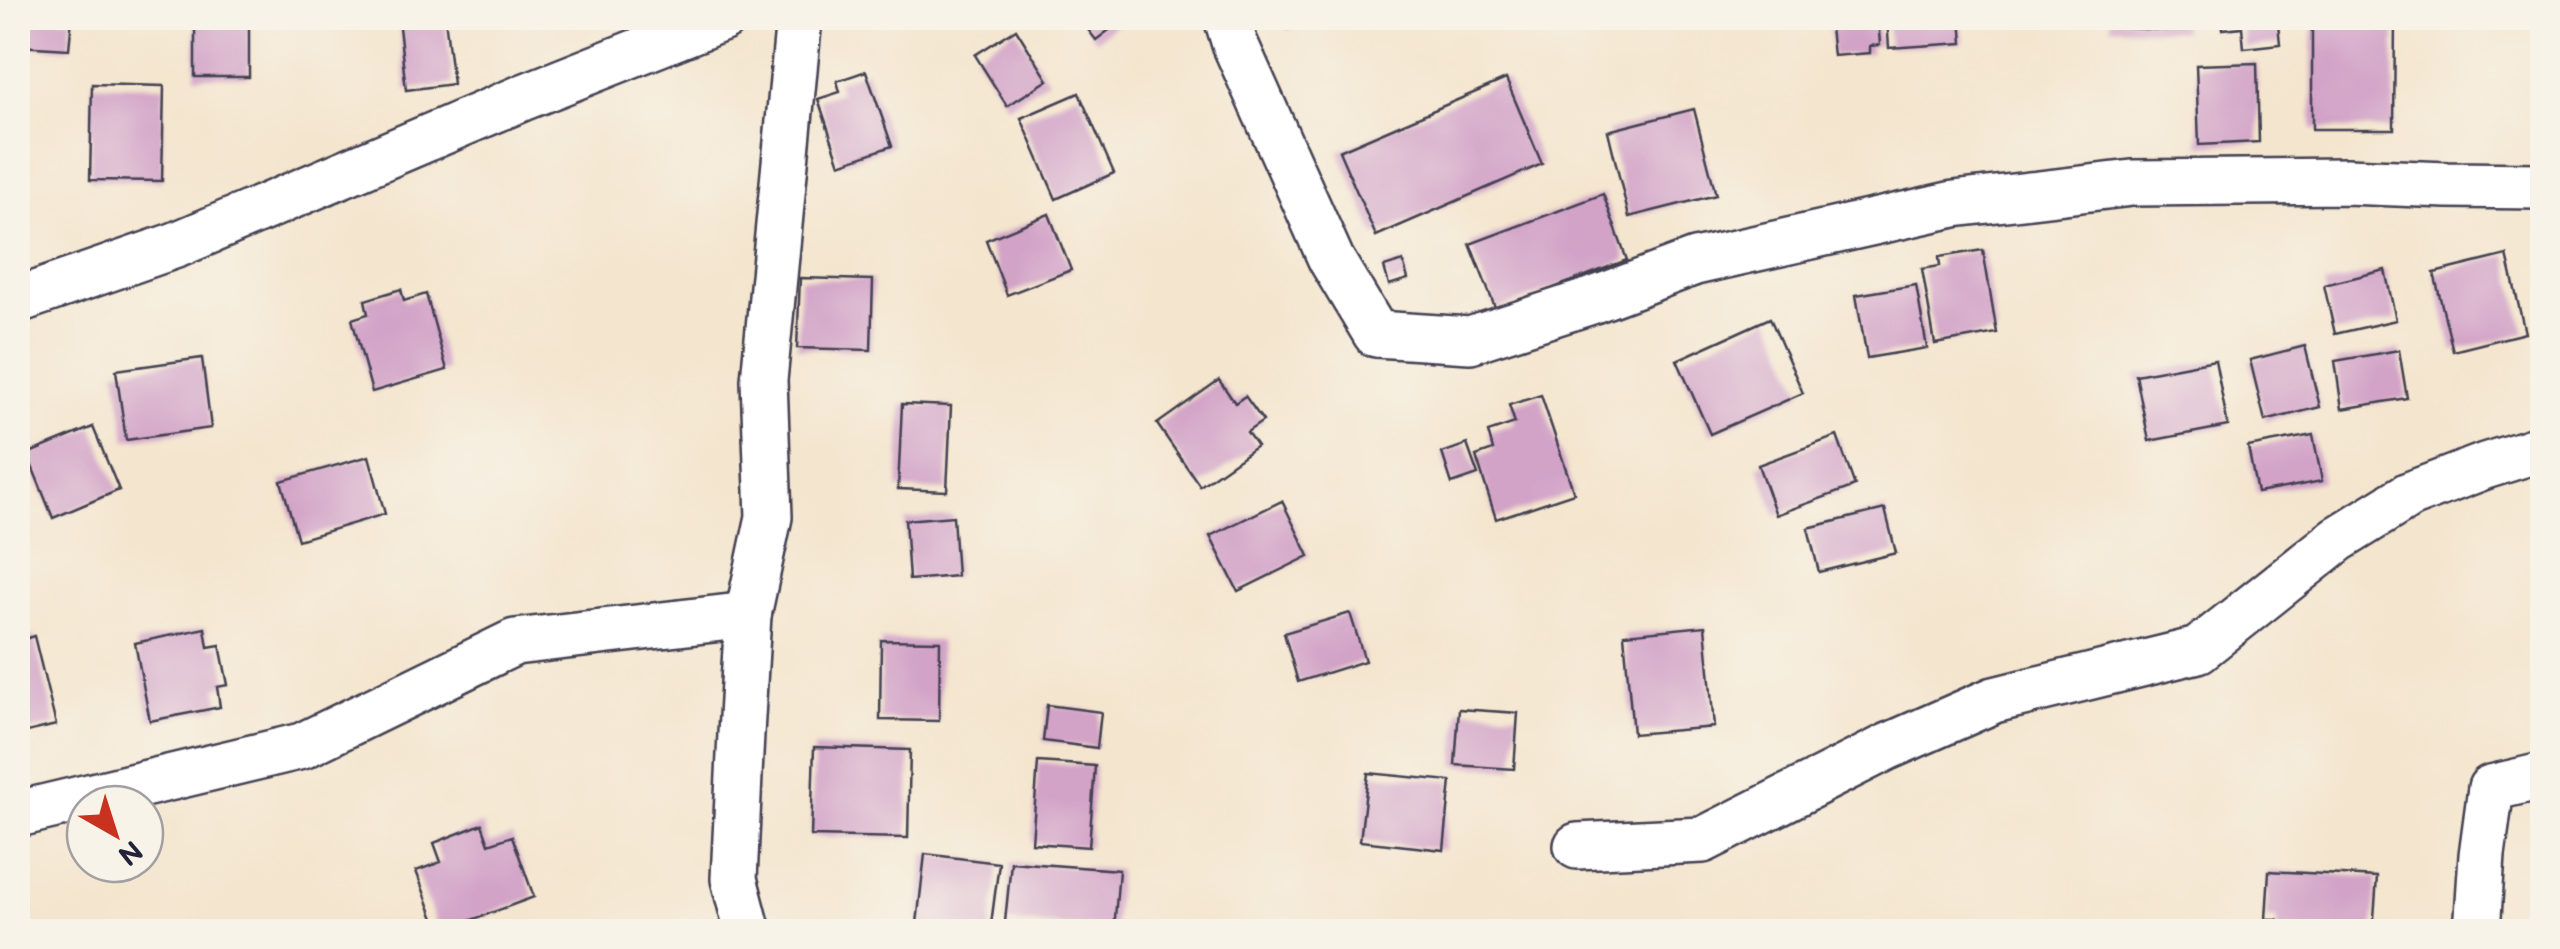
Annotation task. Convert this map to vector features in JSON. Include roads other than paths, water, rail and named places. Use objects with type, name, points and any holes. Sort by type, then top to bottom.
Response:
[{"type":"street","points":[[18,300],[176,245],[524,97],[723,18]]},
{"type":"street","points":[[748,932],[734,878],[748,615],[769,517],[764,380],[799,18]]},
{"type":"street","points":[[1227,18],[1331,259],[1376,334],[1470,340],[1695,262],[1954,204],[2132,183],[2346,181],[2542,186]]},
{"type":"street","points":[[1578,846],[1702,840],[1887,747],[1994,700],[2198,650],[2338,539],[2409,495],[2542,448]]},
{"type":"street","points":[[18,814],[302,746],[515,642],[748,615]]},
{"type":"street","points":[[2476,932],[2491,788],[2542,776]]}]
